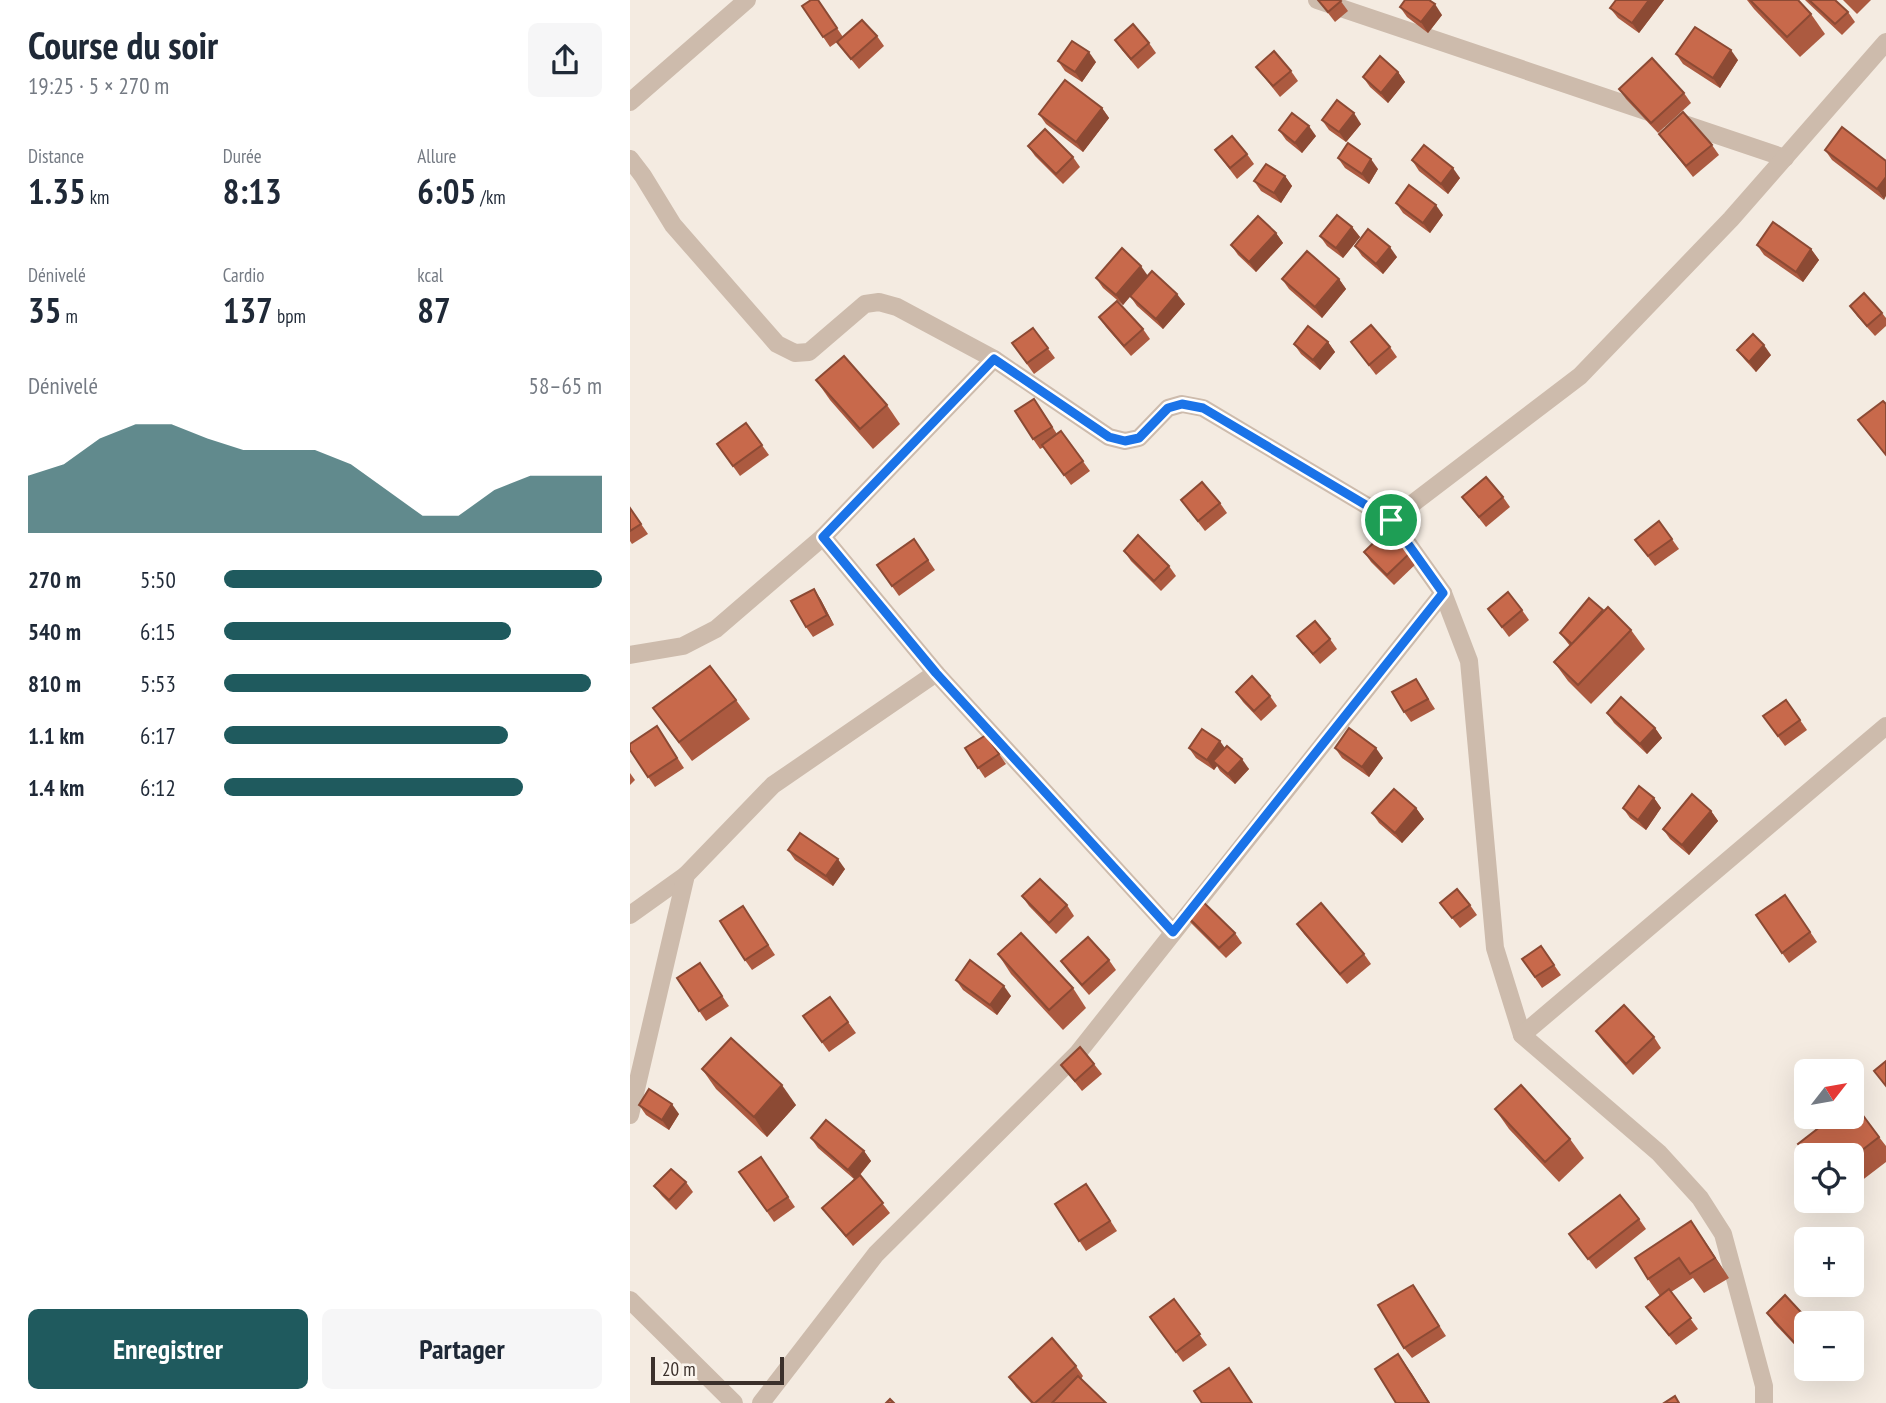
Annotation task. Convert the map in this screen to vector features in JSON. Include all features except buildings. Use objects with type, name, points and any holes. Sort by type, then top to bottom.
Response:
[{"type":"street","points":[[630,102],[747,0]]},
{"type":"street","points":[[1317,0],[1785,158]]},
{"type":"street","points":[[1391,520],[1580,376],[1731,219],[1886,42]]},
{"type":"street","points":[[630,159],[673,225],[777,344],[795,353],[809,352],[865,304],[879,302],[897,307],[994,359],[1109,437],[1125,441],[1139,438],[1168,408],[1182,404],[1203,408],[1391,520],[1443,593],[1469,660],[1495,948],[1522,1035],[1659,1153],[1700,1198],[1723,1234],[1764,1386],[1764,1403]]},
{"type":"street","points":[[630,655],[683,646],[716,629],[823,537],[994,359]]},
{"type":"street","points":[[823,537],[936,673],[1173,932]]},
{"type":"street","points":[[761,1403],[876,1254],[1077,1055],[1443,593]]},
{"type":"street","points":[[630,915],[686,875],[773,785],[936,673]]},
{"type":"street","points":[[1522,1035],[1886,726]]},
{"type":"street","points":[[630,1115],[686,875]]},
{"type":"street","points":[[630,1300],[734,1403]]},
{"type":"route","points":[[994,359],[1109,437],[1125,441],[1139,438],[1168,408],[1182,404],[1203,408],[1391,520],[1443,593],[1173,932],[936,673],[823,537],[994,359]]}]
